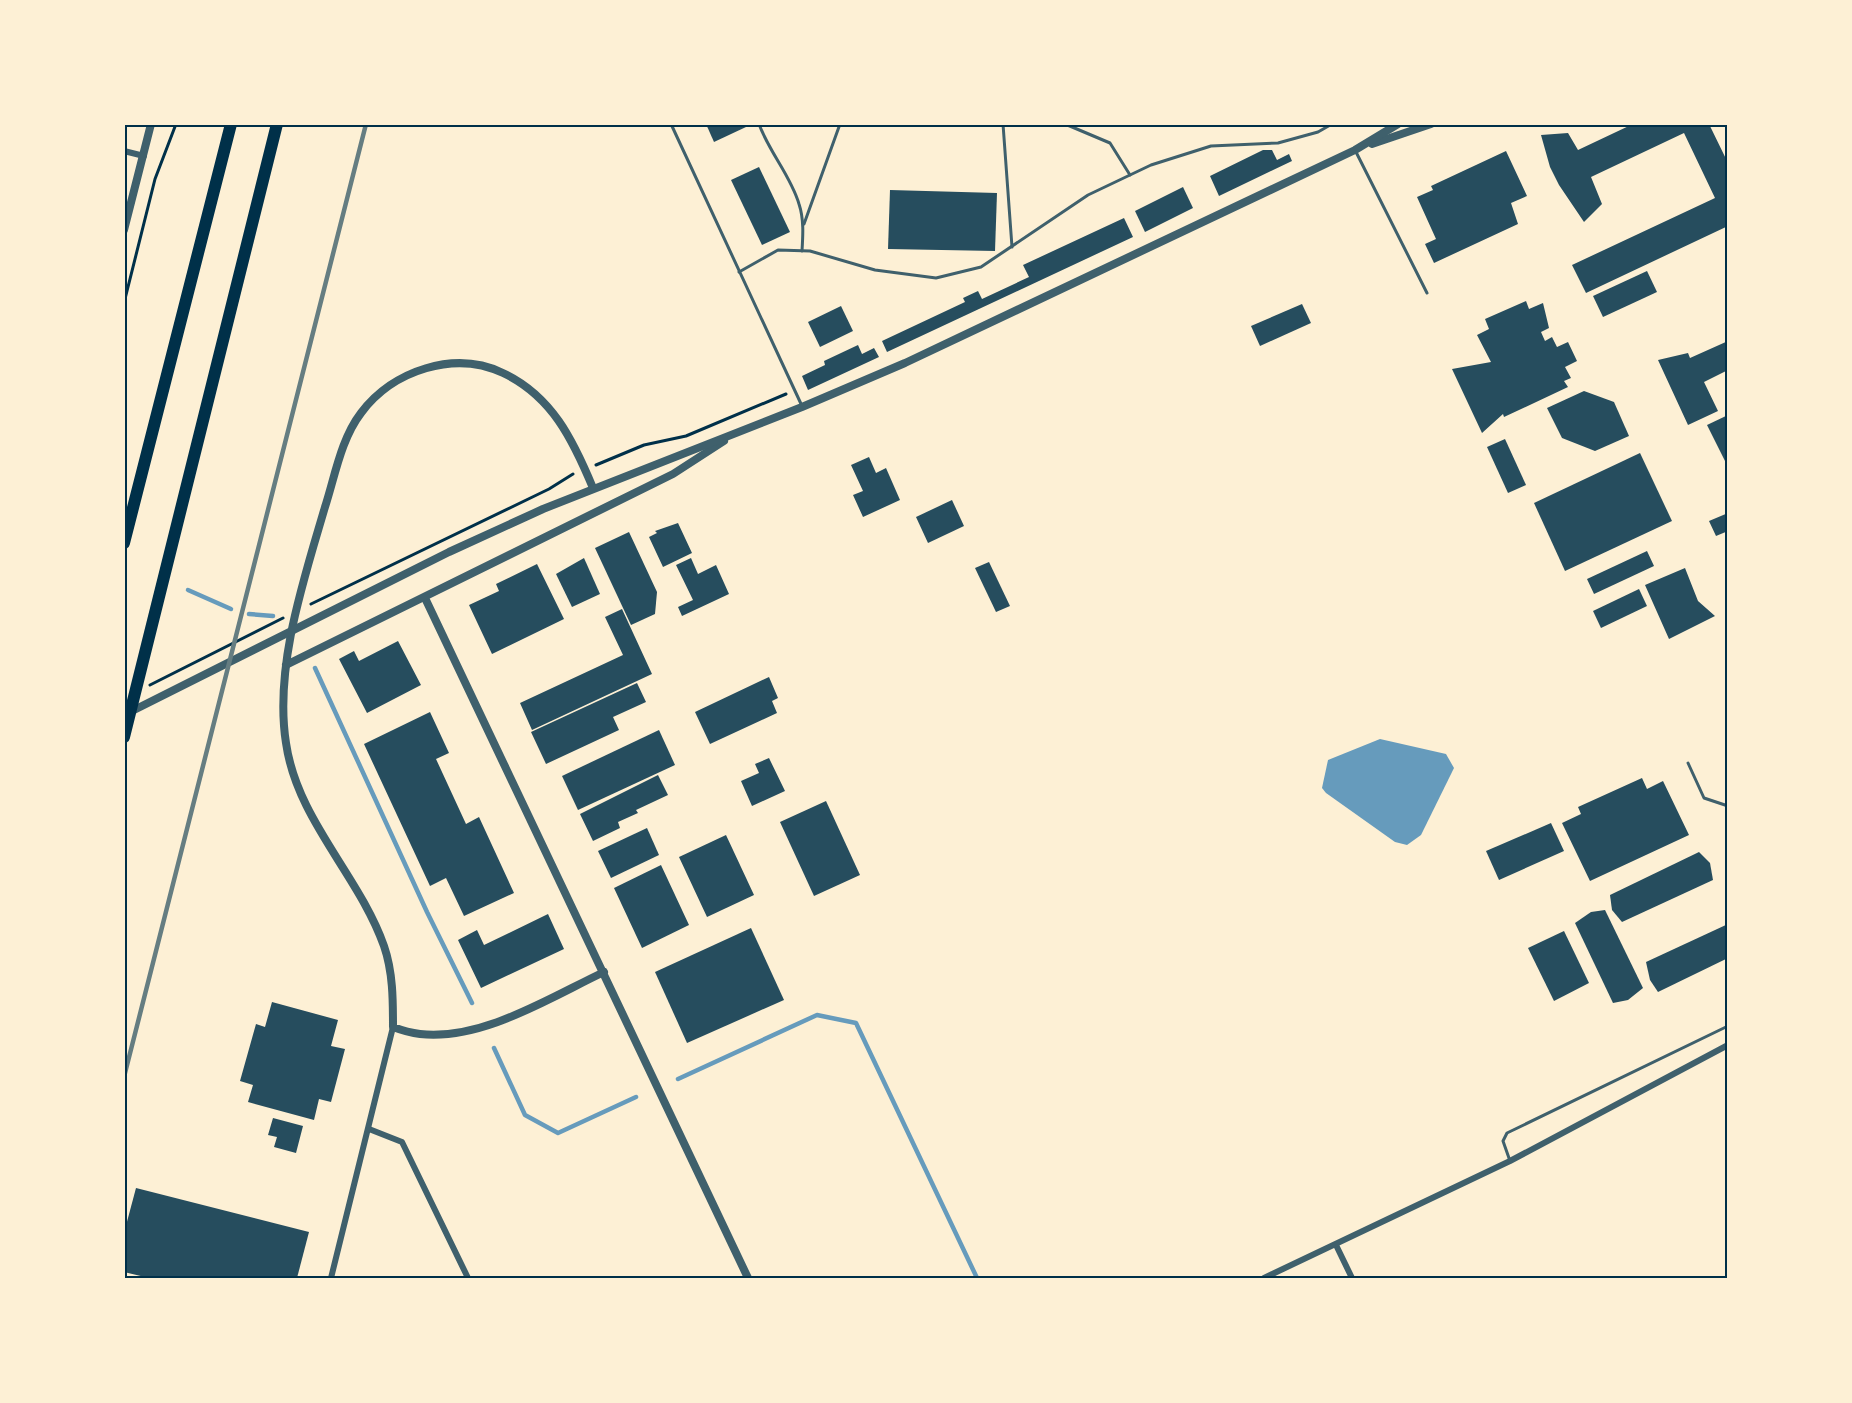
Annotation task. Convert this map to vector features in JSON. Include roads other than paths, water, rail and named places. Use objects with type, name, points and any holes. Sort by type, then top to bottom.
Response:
[{"type":"highway","points":[[124,543],[231,124]]},
{"type":"highway","points":[[124,737],[277,124]]},
{"type":"street","points":[[124,230],[151,124]]},
{"type":"street","points":[[124,714],[448,552],[543,508],[802,407],[905,363],[1354,150],[1398,124]]},
{"type":"street","points":[[1354,150],[1431,124]]},
{"type":"street","points":[[124,151],[144,156]]},
{"type":"street","points":[[331,1278],[393,1027],[393,988],[385,948],[370,914],[298,787],[286,744],[283,701],[286,665],[308,567],[345,442],[362,412],[383,390],[412,373],[435,366],[459,363],[490,367],[518,380],[543,399],[563,424],[593,488]]},
{"type":"street","points":[[286,665],[673,474],[736,432]]},
{"type":"street","points":[[425,598],[748,1278]]},
{"type":"street","points":[[393,1027],[419,1034],[455,1034],[488,1026],[604,972]]},
{"type":"street","points":[[1264,1278],[1510,1161],[1728,1045]]},
{"type":"street","points":[[369,1129],[402,1142],[468,1278]]},
{"type":"street","points":[[1336,1245],[1352,1278]]},
{"type":"lane","points":[[671,124],[802,407]]},
{"type":"lane","points":[[759,124],[767,146],[799,203],[803,226],[802,251]]},
{"type":"lane","points":[[803,226],[840,124]]},
{"type":"lane","points":[[1003,124],[1012,247]]},
{"type":"lane","points":[[1065,124],[1110,143],[1130,176]]},
{"type":"lane","points":[[739,272],[778,250],[802,251],[875,270],[936,278],[981,267],[1089,195],[1151,165],[1211,146],[1278,144],[1318,132],[1332,124]]},
{"type":"lane","points":[[1354,150],[1427,293]]},
{"type":"lane","points":[[1688,763],[1704,798],[1728,806]]},
{"type":"lane","points":[[1510,1161],[1503,1141],[1507,1133],[1728,1026]]},
{"type":"water","points":[[1380,739],[1446,754],[1454,768],[1421,835],[1407,845],[1395,842],[1322,788],[1328,760]]},
{"type":"waterway","points":[[188,590],[231,609]]},
{"type":"waterway","points":[[249,614],[273,616]]},
{"type":"waterway","points":[[315,668],[427,912],[472,1003]]},
{"type":"waterway","points":[[678,1079],[817,1015],[856,1023],[977,1278]]},
{"type":"waterway","points":[[494,1048],[525,1115],[558,1133],[636,1097]]},
{"type":"railway","points":[[124,1077],[366,124]]}]
